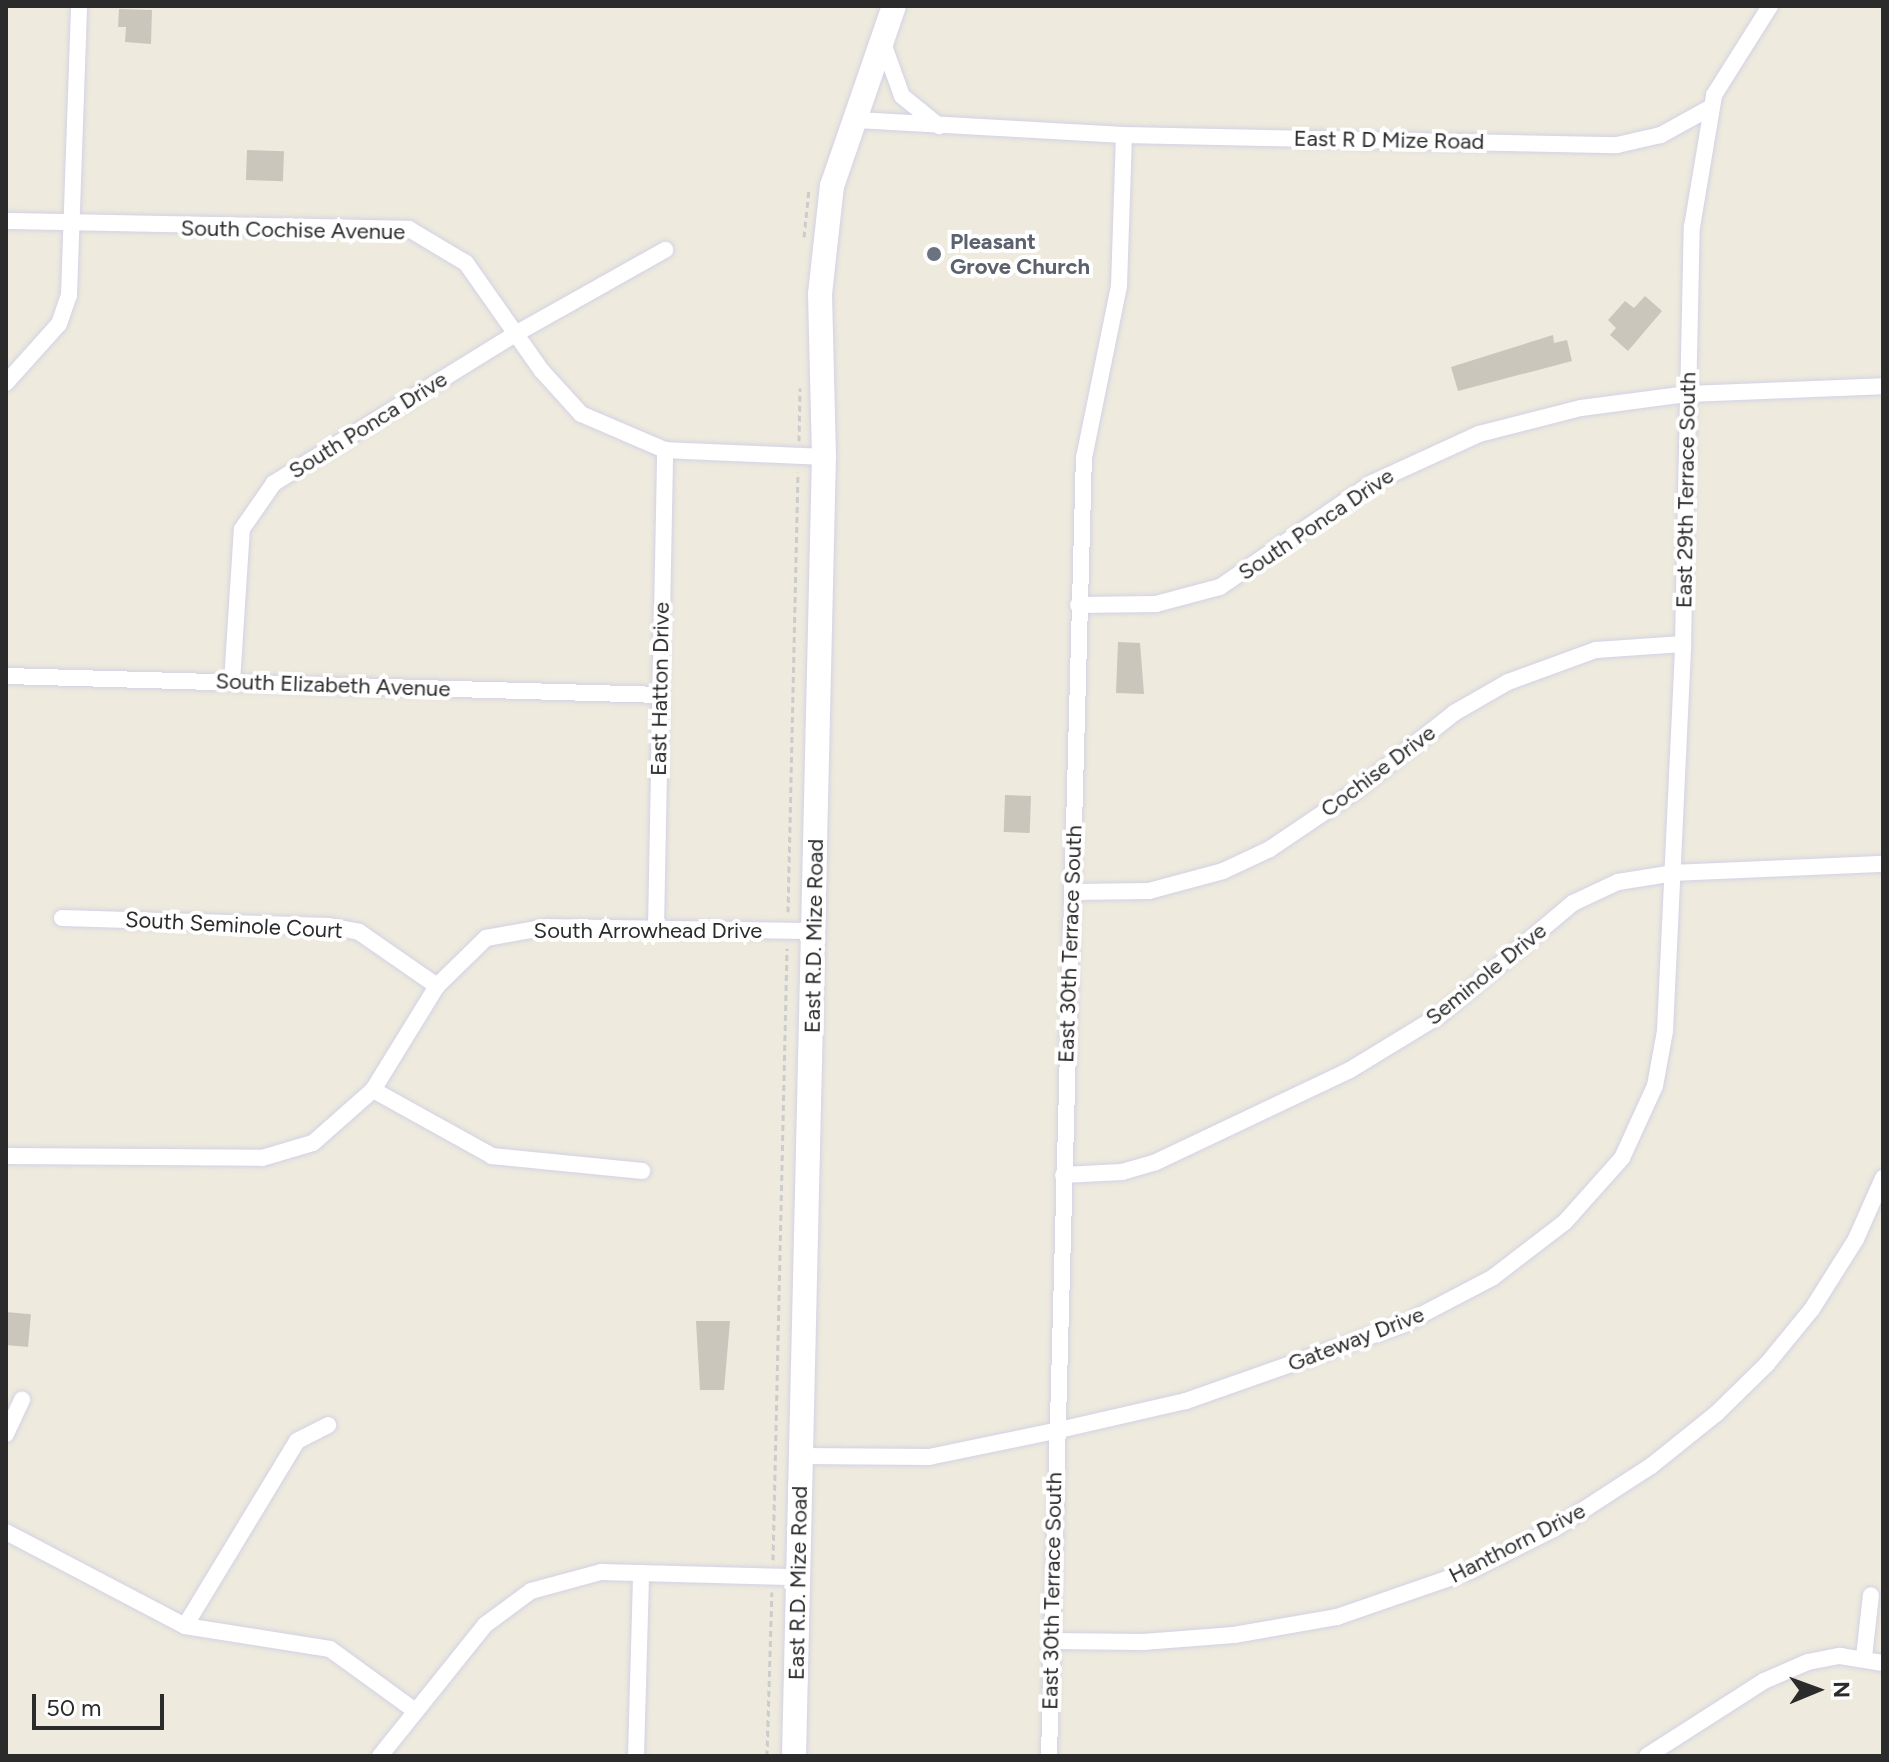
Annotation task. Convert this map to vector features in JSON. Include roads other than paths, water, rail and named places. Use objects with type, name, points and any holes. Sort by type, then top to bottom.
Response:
[{"type":"main road","name":"East R.D. Mize Road","points":[[794,1756],[824,457],[820,294],[832,186],[884,46],[894,6]]},
{"type":"street","points":[[6,383],[59,324],[69,295],[79,6]]},
{"type":"street","points":[[1710,108],[1770,6]]},
{"type":"street","points":[[884,46],[902,96],[940,127]]},
{"type":"street","name":"East R D Mize Road","points":[[857,120],[1124,135],[1617,145],[1661,135],[1710,108]]},
{"type":"street","name":"East 29th Terrace South","points":[[1674,873],[1683,644],[1692,227],[1710,108]]},
{"type":"street","name":"East 30th Terrace South","points":[[1049,1756],[1055,1431],[1084,458],[1119,286],[1124,135]]},
{"type":"street","name":"South Cochise Avenue","points":[[6,221],[73,226],[409,229],[466,263],[542,371],[581,414],[665,450],[824,457]]},
{"type":"street","name":"South Ponca Drive","points":[[232,682],[242,529],[274,483],[517,333],[665,250]]},
{"type":"street","name":"South Ponca Drive","points":[[1078,605],[1156,604],[1220,587],[1372,483],[1479,434],[1581,408],[1688,394],[1883,386]]},
{"type":"street","name":"East Hatton Drive","points":[[656,928],[665,450]]},
{"type":"street","name":"Cochise Drive","points":[[1072,892],[1149,891],[1223,871],[1270,849],[1357,790],[1454,713],[1508,682],[1596,650],[1683,644]]},
{"type":"street","name":"South Elizabeth Avenue","points":[[6,676],[660,695]]},
{"type":"street","name":"Seminole Drive","points":[[1063,1175],[1122,1172],[1154,1163],[1283,1104],[1440,1015],[1573,903],[1618,882],[1674,873],[1883,864]]},
{"type":"street","name":"Gateway Drive","points":[[801,1456],[929,1457],[1186,1401],[1402,1325],[1492,1278],[1565,1222],[1622,1158],[1655,1086],[1665,1031],[1674,873]]},
{"type":"street","name":"South Seminole Court","points":[[62,918],[329,926],[359,932],[437,986]]},
{"type":"street","name":"South Arrowhead Drive","points":[[6,1156],[262,1158],[313,1143],[373,1090],[437,986],[486,938],[548,927],[815,931]]},
{"type":"street","points":[[373,1090],[492,1156],[642,1171]]},
{"type":"street","name":"Hanthorn Drive","points":[[1052,1641],[1234,1635],[1337,1617],[1470,1571],[1554,1529],[1651,1466],[1716,1414],[1767,1364],[1812,1309],[1856,1239],[1883,1178]]},
{"type":"street","points":[[6,1434],[22,1400]]},
{"type":"street","points":[[185,1626],[297,1441],[328,1425]]},
{"type":"street","points":[[6,1532],[185,1626],[330,1649],[414,1710]]},
{"type":"street","points":[[636,1756],[641,1573]]},
{"type":"street","points":[[380,1756],[414,1710],[501,1608],[561,1579],[641,1573],[798,1577]]},
{"type":"street","points":[[1864,1657],[1871,1595]]},
{"type":"street","points":[[1647,1756],[1764,1681],[1808,1662],[1864,1657],[1883,1663]]},
{"type":"place","name":"Pleasant Grove Church","points":[[934,254]]}]
